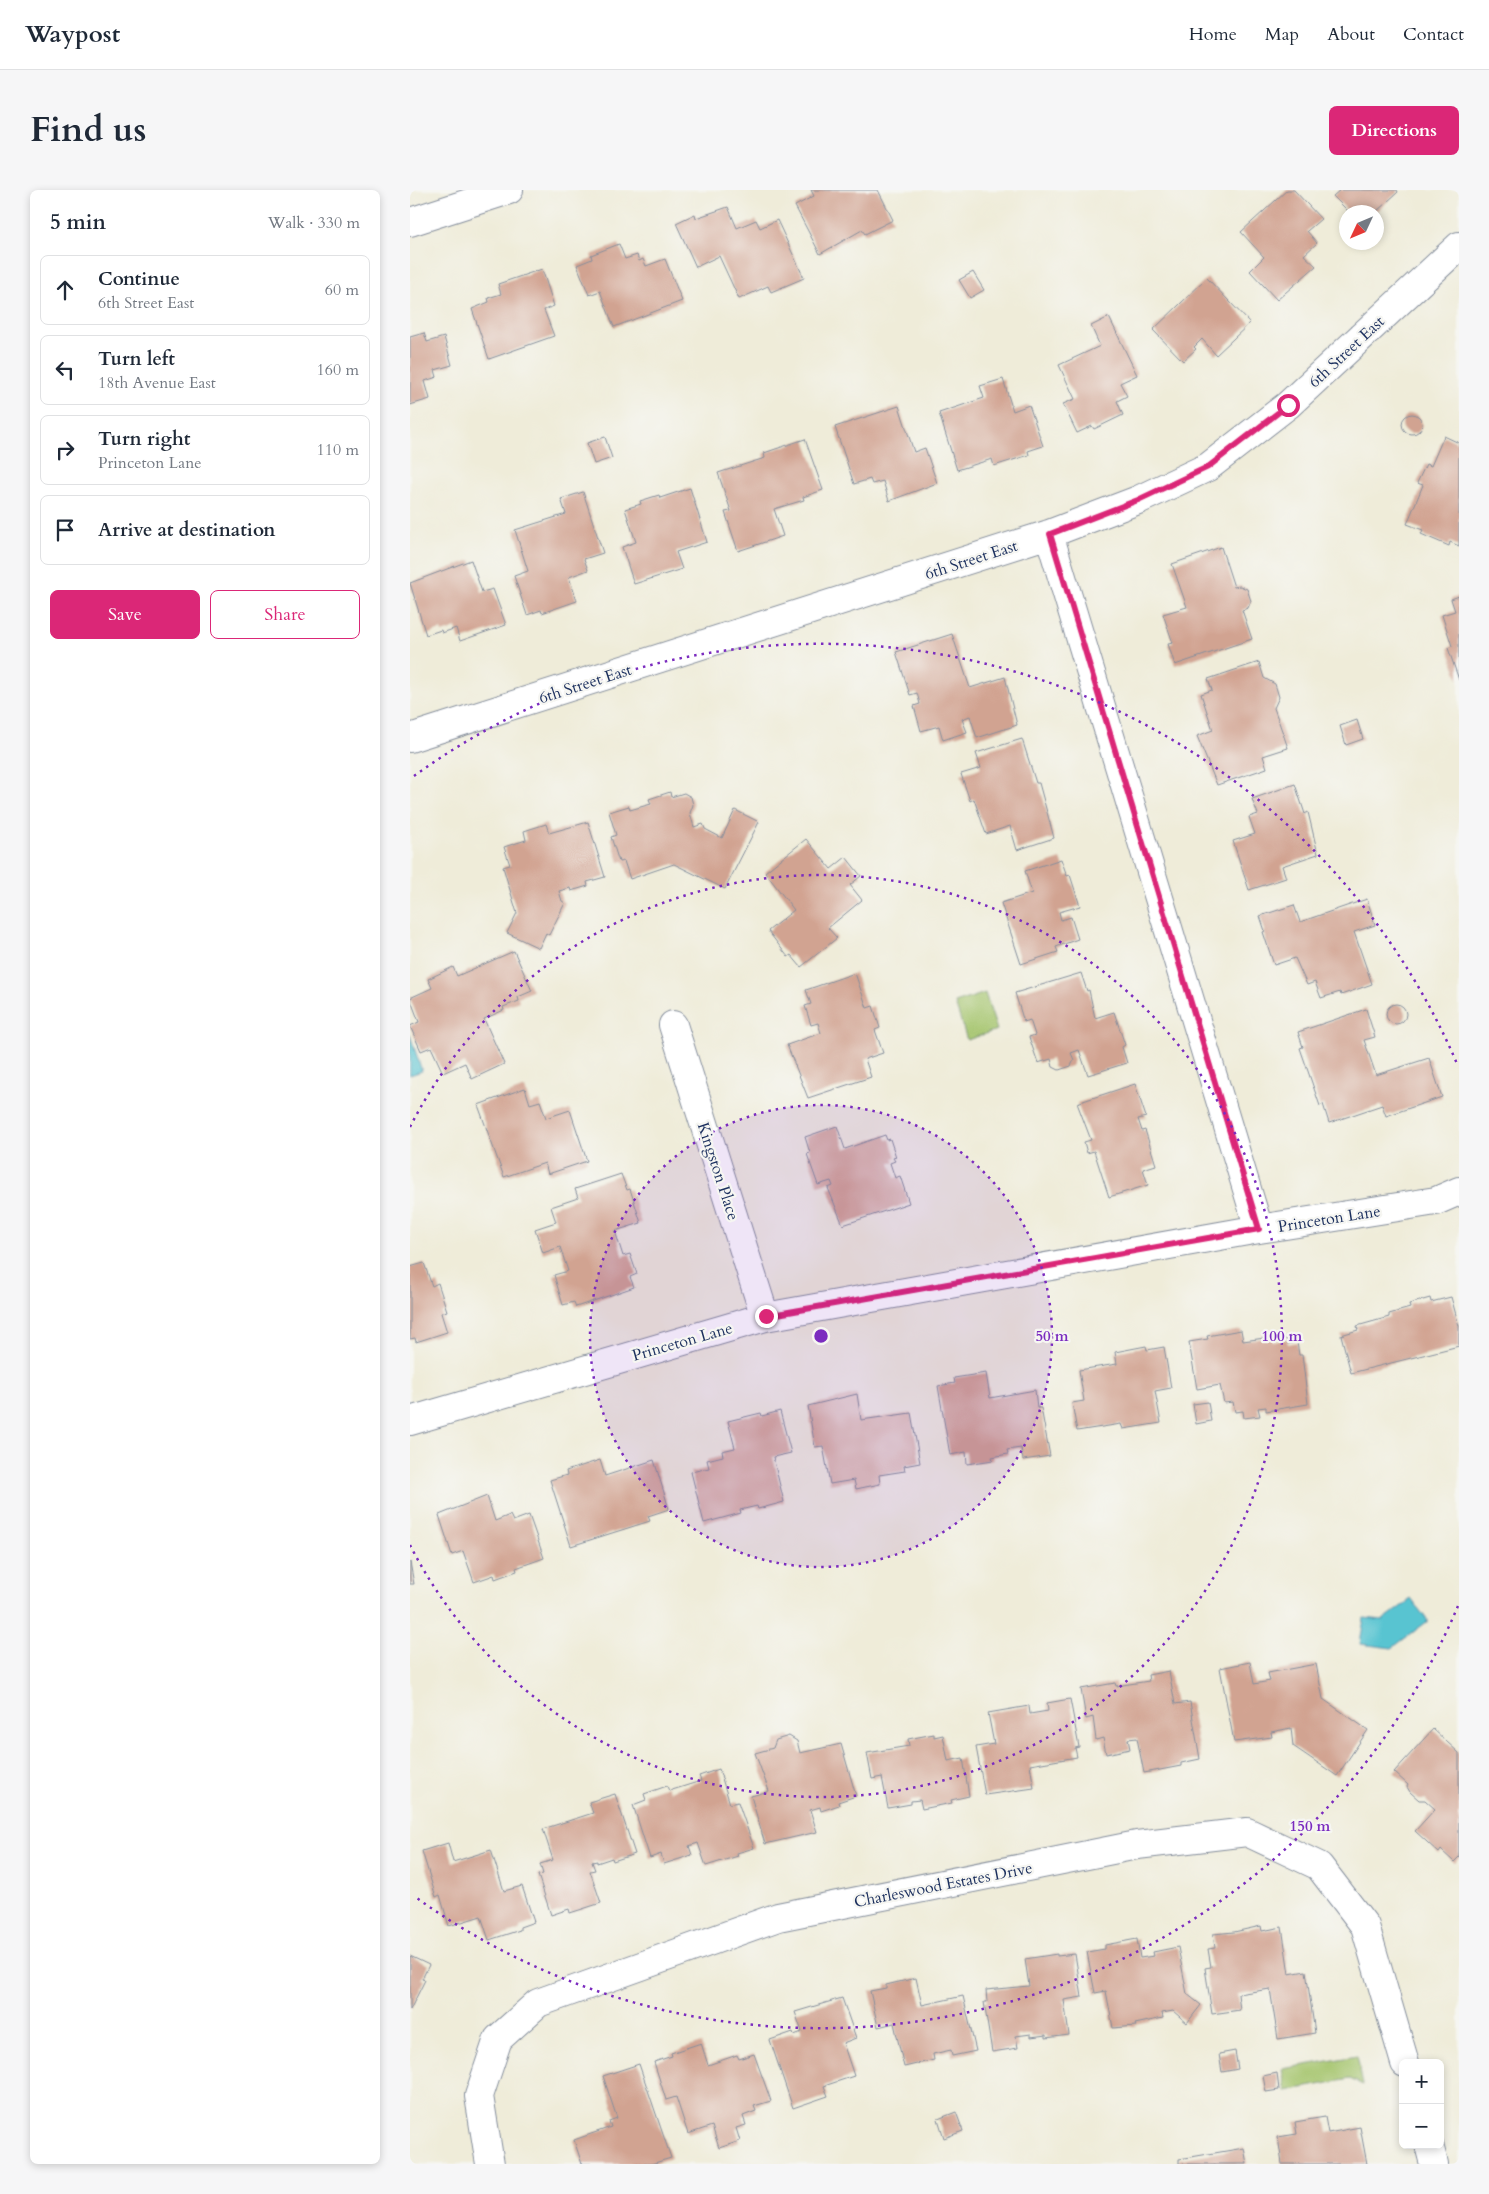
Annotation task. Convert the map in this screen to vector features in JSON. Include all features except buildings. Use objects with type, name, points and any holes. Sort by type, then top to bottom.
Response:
[{"type":"street","points":[[410,222],[509,190]]},
{"type":"street","name":"6th Street East","points":[[410,738],[1050,534],[1138,500],[1208,467],[1288,405],[1459,246]]},
{"type":"street","points":[[1050,534],[1259,1229]]},
{"type":"street","name":"Kingston Place","points":[[673,1025],[766,1316]]},
{"type":"street","name":"Princeton Lane","points":[[410,1421],[766,1316],[1259,1229],[1436,1201],[1459,1191]]},
{"type":"street","name":"Charleswood Estates Drive","points":[[490,2164],[479,2096],[498,2039],[538,2003],[778,1917],[1137,1845],[1238,1833],[1247,1832],[1319,1866],[1365,1926],[1404,2059]]},
{"type":"street","points":[[1429,2149],[1434,2164]]},
{"type":"green space","points":[[985,993],[997,1030],[967,1040],[955,1003]]},
{"type":"green space","points":[[1357,2056],[1363,2085],[1350,2079],[1286,2091],[1282,2069]]},
{"type":"water","points":[[410,1035],[422,1071],[410,1075]]},
{"type":"water","points":[[1411,1599],[1428,1621],[1392,1648],[1360,1644],[1364,1618],[1383,1620]]},
{"type":"route","points":[[766,1316],[1259,1229],[1050,534],[1138,500],[1208,467],[1288,405]]}]
